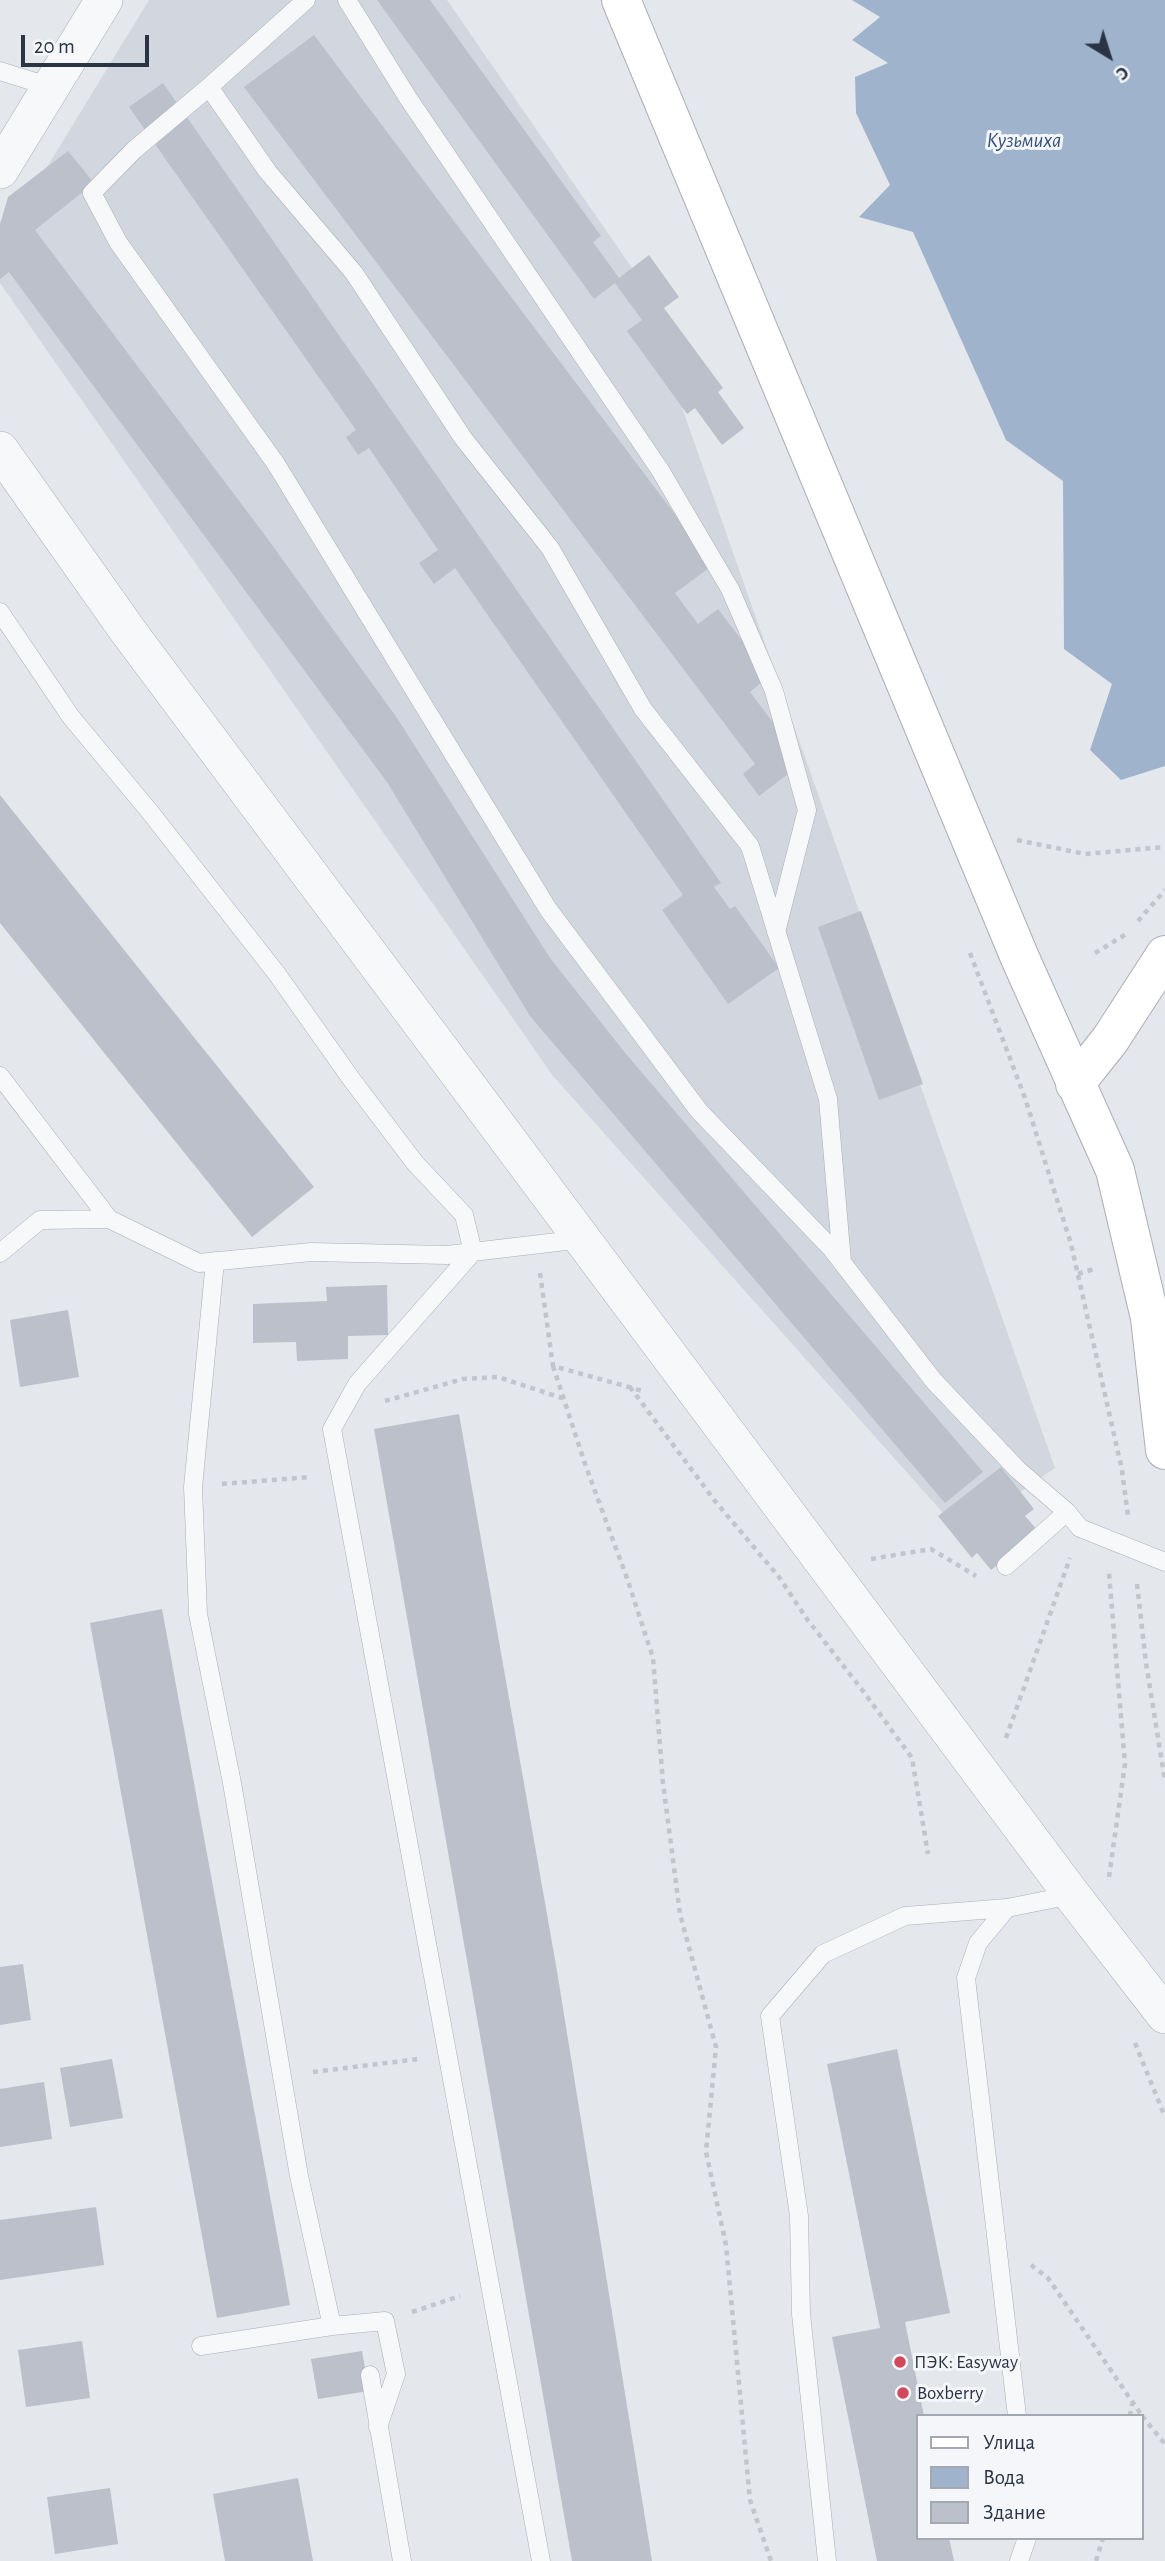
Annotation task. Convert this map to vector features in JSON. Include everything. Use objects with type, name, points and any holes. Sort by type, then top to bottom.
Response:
[{"type":"main road","points":[[621,0],[904,680],[1075,1084],[1115,1170],[1150,1318],[1165,1450]]},
{"type":"main road","points":[[1075,1084],[1110,1040],[1165,955]]},
{"type":"street","points":[[0,170],[104,0]]},
{"type":"street","points":[[0,450],[128,631],[1072,1895],[1165,2015]]},
{"type":"lane","points":[[306,0],[134,150],[92,193],[118,242],[276,464],[548,908],[699,1111],[842,1262],[933,1380],[1018,1471],[1067,1513],[1080,1528],[1165,1562]]},
{"type":"lane","points":[[347,0],[408,98],[660,470],[730,589],[774,691],[807,810],[776,932]]},
{"type":"lane","points":[[0,71],[51,87]]},
{"type":"lane","points":[[209,87],[268,172],[354,273],[463,438],[550,548],[643,709],[750,846],[828,1099],[842,1262]]},
{"type":"lane","points":[[0,612],[71,717],[150,811],[270,965],[415,1163],[464,1215],[473,1252]]},
{"type":"lane","points":[[0,1076],[109,1219],[199,1263],[311,1252],[447,1255],[583,1240]]},
{"type":"lane","points":[[0,1253],[40,1220],[109,1219]]},
{"type":"lane","points":[[473,1252],[357,1384],[332,1429],[541,2561]]},
{"type":"lane","points":[[215,1261],[193,1487],[198,1614],[232,1783],[299,2176],[332,2326]]},
{"type":"lane","points":[[1006,1566],[1067,1513]]},
{"type":"lane","points":[[827,2561],[801,2314],[799,2216],[770,2016],[823,1954],[905,1916],[1007,1908],[1072,1895]]},
{"type":"lane","points":[[1007,1908],[978,1942],[966,1978],[1017,2414]]},
{"type":"lane","points":[[201,2346],[332,2326],[385,2322],[396,2374],[379,2427]]},
{"type":"lane","points":[[370,2375],[402,2561]]},
{"type":"lane","points":[[1019,2561],[1026,2540]]},
{"type":"path","points":[[1016,840],[1084,854],[1165,847]]},
{"type":"path","points":[[1095,953],[1128,934],[1165,890]]},
{"type":"path","points":[[967,947],[1025,1098],[1072,1244],[1122,1469],[1146,1663],[1165,1781]]},
{"type":"path","points":[[536,1245],[553,1366],[653,1658],[663,1783],[680,1914],[716,2047],[706,2152],[726,2245],[750,2500],[771,2561]]},
{"type":"path","points":[[553,1366],[711,1411]]},
{"type":"path","points":[[339,1416],[463,1379],[498,1377],[563,1398]]},
{"type":"path","points":[[630,1387],[715,1501],[779,1577],[807,1619],[912,1758],[928,1854]]},
{"type":"path","points":[[193,1487],[340,1474]]},
{"type":"path","points":[[990,1785],[1080,1528]]},
{"type":"path","points":[[1101,1932],[1125,1764],[1107,1539]]},
{"type":"path","points":[[825,1564],[931,1549],[983,1580],[1006,1566]]},
{"type":"path","points":[[283,2075],[447,2056]]},
{"type":"path","points":[[996,2239],[1048,2278],[1140,2414]]},
{"type":"path","points":[[385,2322],[490,2285]]},
{"type":"path","points":[[1130,2414],[1132,2404]]},
{"type":"path","points":[[1144,2419],[1165,2445]]},
{"type":"path","points":[[1096,2561],[1102,2540]]},
{"type":"shaded area","points":[[149,0],[447,0],[634,271],[1055,1468],[961,1533],[553,1076],[0,283],[0,244]]},
{"type":"water","name":"Кузьмиха","points":[[852,0],[1165,0],[1165,766],[1121,780],[1090,750],[1112,684],[1064,649],[1063,481],[1006,440],[913,232],[859,217],[890,185],[856,113],[855,77],[888,63],[852,40],[880,17]]},
{"type":"building","points":[[377,0],[430,0],[601,236],[593,242],[619,278],[649,255],[679,297],[664,308],[723,388],[718,392],[744,428],[722,445],[695,408],[687,414],[627,331],[642,320],[615,283],[594,299]]},
{"type":"building","points":[[314,35],[713,565],[675,593],[698,624],[718,609],[769,676],[750,692],[796,753],[796,768],[759,796],[743,774],[755,764],[244,87]]},
{"type":"building","points":[[163,83],[721,883],[714,887],[730,909],[735,906],[779,968],[728,1004],[662,910],[683,895],[455,568],[434,584],[419,563],[438,550],[369,448],[358,455],[346,437],[356,430],[129,107]]},
{"type":"building","points":[[68,151],[94,183],[35,230],[267,538],[397,718],[550,958],[626,1054],[983,1472],[945,1503],[530,1016],[387,782],[9,272],[0,279],[0,224],[8,197]]},
{"type":"building","points":[[0,795],[314,1187],[252,1237],[0,923]]},
{"type":"building","points":[[861,911],[923,1084],[879,1100],[818,927]]},
{"type":"building","points":[[387,1285],[388,1335],[348,1336],[348,1359],[297,1361],[296,1342],[253,1343],[253,1304],[327,1301],[326,1287]]},
{"type":"building","points":[[68,1310],[79,1377],[20,1387],[10,1320]]},
{"type":"building","points":[[459,1414],[557,1971],[652,2561],[572,2561],[374,1429]]},
{"type":"building","points":[[1001,1467],[1034,1509],[1025,1516],[1039,1532],[991,1570],[977,1553],[972,1558],[938,1516]]},
{"type":"building","points":[[162,1609],[290,2305],[217,2318],[90,1623]]},
{"type":"building","points":[[23,1964],[31,2020],[0,2025],[0,1967]]},
{"type":"building","points":[[897,2049],[950,2313],[905,2322],[924,2414],[916,2414],[916,2540],[949,2540],[954,2561],[877,2561],[832,2337],[880,2328],[827,2064]]},
{"type":"building","points":[[112,2059],[123,2118],[70,2127],[60,2068]]},
{"type":"building","points":[[44,2082],[52,2139],[0,2147],[0,2089]]},
{"type":"building","points":[[96,2207],[104,2265],[0,2280],[0,2220]]},
{"type":"building","points":[[82,2341],[90,2398],[26,2407],[18,2350]]},
{"type":"building","points":[[362,2351],[369,2391],[318,2399],[311,2359]]},
{"type":"building","points":[[298,2478],[313,2561],[225,2561],[213,2494]]},
{"type":"building","points":[[110,2488],[118,2544],[55,2554],[47,2497]]},
{"type":"place","name":"ПЭК: Easyway","points":[[900,2362]]},
{"type":"place","name":"Boxberry","points":[[903,2393]]}]
